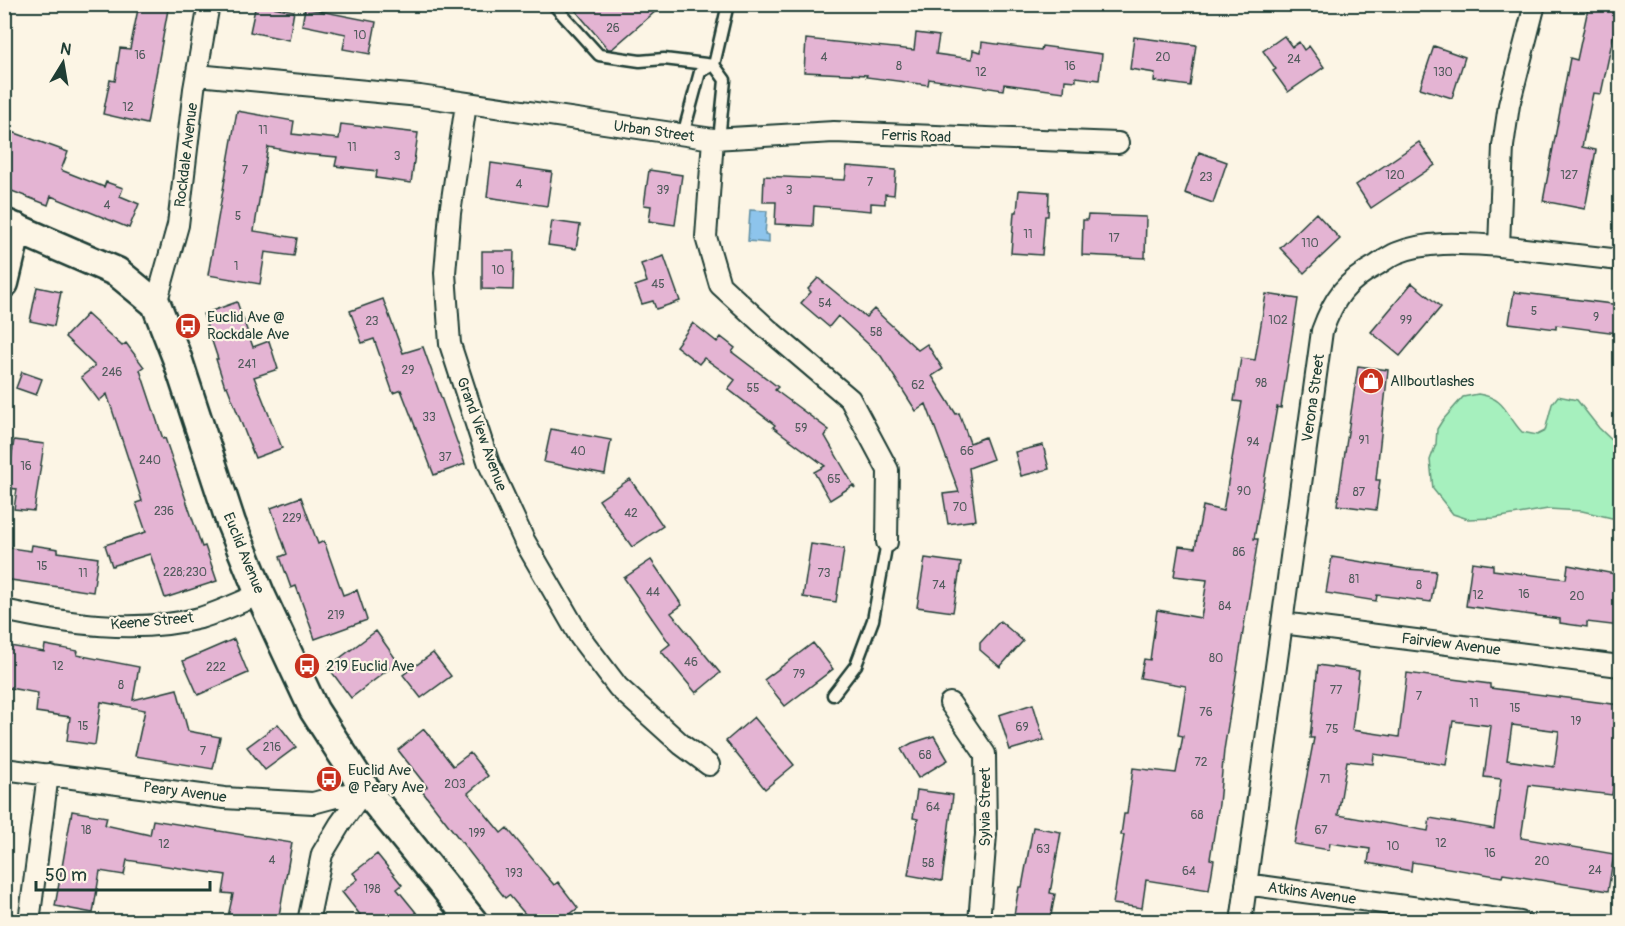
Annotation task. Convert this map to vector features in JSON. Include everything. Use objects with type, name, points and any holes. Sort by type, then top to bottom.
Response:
[{"type":"street","name":"Rockdale Avenue","points":[[156,304],[178,225],[197,75],[209,4]]},
{"type":"street","points":[[1499,246],[1504,135],[1516,76],[1535,4]]},
{"type":"street","name":"Urban Street","points":[[197,75],[420,96],[716,139],[706,237],[720,285],[850,399],[888,470],[887,542]]},
{"type":"street","name":"Grand View Avenue","points":[[466,104],[450,213],[445,273],[450,344],[489,464],[524,540],[580,637],[618,687],[682,745],[709,765]]},
{"type":"street","name":"Ferris Road","points":[[716,139],[834,132],[1118,143]]},
{"type":"street","points":[[4,282],[11,226]]},
{"type":"street","name":"Euclid Avenue","points":[[11,226],[117,272],[156,304],[177,358],[231,523],[260,594],[314,710],[364,789],[473,921]]},
{"type":"street","name":"Verona Street","points":[[1241,921],[1322,331],[1331,306],[1345,287],[1360,274],[1397,253],[1421,246],[1441,244],[1499,246],[1620,260]]},
{"type":"street","name":"Keene Street","points":[[4,609],[68,621],[126,626],[201,617],[260,594]]},
{"type":"street","name":"Fairview Avenue","points":[[1282,623],[1620,666]]},
{"type":"street","name":"Sylvia Street","points":[[950,703],[985,754],[986,834],[979,921]]},
{"type":"street","name":"Peary Avenue","points":[[4,769],[224,798],[313,803],[364,789]]},
{"type":"street","points":[[29,921],[48,774]]},
{"type":"street","points":[[308,921],[322,854],[339,824],[364,789]]},
{"type":"street","name":"Atkins Avenue","points":[[1246,884],[1520,921]]},
{"type":"lane","points":[[554,4],[599,55],[640,61],[664,59],[714,65],[725,80],[716,139]]},
{"type":"lane","points":[[714,65],[728,4]]},
{"type":"lane","points":[[683,135],[700,72],[714,65]]},
{"type":"lane","points":[[833,695],[856,665],[873,620],[887,542]]},
{"type":"green space","points":[[1478,394],[1500,403],[1522,432],[1537,435],[1545,431],[1552,404],[1558,396],[1577,400],[1599,428],[1620,448],[1620,518],[1582,511],[1548,509],[1495,518],[1468,519],[1453,514],[1433,489],[1430,460],[1436,444],[1437,429],[1442,421],[1463,397]]},
{"type":"water","points":[[750,210],[767,211],[765,234],[769,235],[769,243],[748,241]]},
{"type":"building","points":[[139,4],[169,4],[147,124],[103,114],[110,80],[115,81],[120,48],[130,49]]},
{"type":"building","points":[[256,4],[294,11],[289,40],[250,32]]},
{"type":"building","points":[[570,4],[664,4],[612,49],[608,49]]},
{"type":"building","points":[[1589,4],[1620,4],[1601,94],[1593,93],[1582,147],[1596,150],[1585,209],[1543,201],[1570,58],[1577,60]]},
{"type":"building","points":[[305,8],[376,22],[370,54],[343,49],[346,34],[302,25]]},
{"type":"building","points":[[916,33],[939,36],[936,54],[972,59],[973,50],[981,52],[982,42],[1041,50],[1042,46],[1102,54],[1099,80],[1076,77],[1076,81],[1065,80],[1064,92],[1004,84],[1003,90],[929,79],[928,85],[866,77],[867,75],[804,72],[806,39],[914,50]]},
{"type":"building","points":[[1284,36],[1292,47],[1299,42],[1304,50],[1309,46],[1324,67],[1288,92],[1273,71],[1276,69],[1263,51]]},
{"type":"building","points":[[1134,37],[1196,45],[1190,86],[1154,81],[1155,73],[1130,69]]},
{"type":"building","points":[[1434,46],[1465,57],[1452,98],[1420,88]]},
{"type":"building","points":[[237,111],[294,121],[292,134],[339,139],[341,124],[418,133],[411,183],[376,178],[377,171],[335,166],[337,157],[268,147],[254,231],[297,238],[294,256],[265,252],[260,284],[208,275]]},
{"type":"building","points":[[4,129],[68,152],[61,170],[104,187],[106,182],[123,188],[120,196],[139,204],[129,228],[51,196],[48,205],[4,188]]},
{"type":"building","points":[[1419,142],[1435,165],[1371,208],[1356,185]]},
{"type":"building","points":[[1199,152],[1227,162],[1213,203],[1185,193]]},
{"type":"building","points":[[491,163],[552,172],[547,206],[487,197]]},
{"type":"building","points":[[847,166],[896,170],[894,195],[885,194],[885,204],[871,203],[871,211],[814,206],[813,226],[775,224],[776,202],[763,202],[764,176],[845,180]]},
{"type":"building","points":[[649,170],[682,175],[675,225],[649,221],[651,206],[644,205]]},
{"type":"building","points":[[1019,190],[1049,192],[1042,255],[1011,253],[1014,212],[1017,212]]},
{"type":"building","points":[[1316,213],[1340,239],[1304,273],[1280,248]]},
{"type":"building","points":[[1088,215],[1146,217],[1145,258],[1082,255],[1083,220],[1087,220]]},
{"type":"building","points":[[552,221],[580,225],[576,249],[548,245]]},
{"type":"building","points":[[482,251],[514,251],[513,290],[482,289]]},
{"type":"building","points":[[664,256],[680,301],[656,309],[653,301],[642,304],[635,286],[647,282],[641,264]]},
{"type":"building","points":[[818,278],[866,317],[874,309],[918,350],[927,344],[943,369],[932,376],[956,414],[959,413],[970,443],[985,437],[993,459],[969,468],[976,520],[948,524],[943,494],[959,492],[926,404],[916,411],[881,356],[838,316],[829,327],[801,303],[811,292],[808,289]]},
{"type":"building","points":[[1412,283],[1441,307],[1400,356],[1371,332]]},
{"type":"building","points":[[37,287],[61,292],[54,326],[30,321]]},
{"type":"building","points":[[1514,292],[1620,305],[1617,333],[1556,325],[1556,329],[1509,323]]},
{"type":"building","points":[[1266,294],[1298,299],[1281,408],[1277,407],[1254,539],[1258,539],[1224,750],[1219,804],[1210,859],[1214,860],[1209,890],[1146,880],[1142,908],[1113,904],[1124,835],[1121,835],[1124,814],[1127,814],[1133,768],[1176,773],[1183,736],[1178,735],[1186,686],[1140,678],[1144,659],[1150,660],[1157,610],[1201,618],[1207,580],[1174,576],[1179,546],[1195,548],[1203,506],[1223,511],[1242,402],[1234,401],[1241,358],[1255,360]]},
{"type":"building","points":[[383,299],[403,353],[423,347],[465,464],[434,475],[401,390],[393,393],[374,339],[362,343],[350,311]]},
{"type":"building","points":[[237,302],[253,347],[269,341],[278,369],[254,377],[282,448],[255,458],[227,386],[225,387],[203,314]]},
{"type":"building","points":[[87,314],[122,346],[126,343],[144,367],[140,370],[163,439],[165,438],[202,547],[205,546],[217,581],[165,598],[150,554],[112,566],[105,545],[146,532],[136,503],[142,501],[107,394],[99,401],[81,377],[95,366],[65,337]]},
{"type":"building","points":[[693,323],[717,342],[721,337],[735,348],[732,352],[778,387],[775,390],[829,430],[825,436],[855,488],[852,486],[830,500],[814,472],[825,466],[728,389],[735,380],[704,358],[699,364],[676,346]]},
{"type":"building","points":[[1358,366],[1388,370],[1376,480],[1380,480],[1376,510],[1337,505]]},
{"type":"building","points":[[22,372],[42,379],[36,395],[16,388]]},
{"type":"building","points":[[551,429],[611,440],[605,474],[544,462]]},
{"type":"building","points":[[14,440],[44,444],[34,511],[14,509],[17,489],[7,488]]},
{"type":"building","points":[[1043,445],[1049,469],[1021,476],[1015,452]]},
{"type":"building","points":[[630,479],[663,526],[632,547],[599,500]]},
{"type":"building","points":[[301,497],[318,544],[324,541],[343,595],[357,590],[367,620],[315,639],[296,586],[291,588],[280,557],[287,554],[271,508]]},
{"type":"building","points":[[811,544],[844,549],[836,602],[803,597]]},
{"type":"building","points":[[32,545],[58,549],[58,552],[98,558],[93,592],[4,579],[4,547],[31,551]]},
{"type":"building","points":[[1332,557],[1406,569],[1436,571],[1431,602],[1377,595],[1376,601],[1326,593]]},
{"type":"building","points":[[925,558],[961,563],[953,612],[917,607]]},
{"type":"building","points":[[651,560],[682,605],[671,613],[720,673],[696,693],[661,651],[670,644],[624,578]]},
{"type":"building","points":[[1472,562],[1493,565],[1493,570],[1566,579],[1568,565],[1620,575],[1620,626],[1587,622],[1587,627],[1560,623],[1560,619],[1466,606]]},
{"type":"building","points":[[1000,621],[1023,641],[1000,667],[980,650],[980,643]]},
{"type":"building","points":[[376,631],[398,662],[351,698],[328,667]]},
{"type":"building","points":[[234,639],[248,673],[198,695],[183,661]]},
{"type":"building","points":[[813,643],[833,669],[785,706],[764,680]]},
{"type":"building","points":[[4,645],[44,652],[45,645],[78,651],[77,655],[139,667],[133,700],[177,689],[188,731],[220,737],[213,769],[135,756],[145,710],[101,702],[95,745],[67,741],[70,717],[36,712],[38,693],[4,687]]},
{"type":"building","points":[[433,653],[451,676],[421,698],[403,675]]},
{"type":"building","points":[[1318,665],[1359,671],[1352,730],[1399,737],[1407,673],[1490,684],[1490,688],[1620,705],[1620,742],[1612,795],[1529,785],[1521,838],[1614,854],[1608,891],[1412,862],[1411,871],[1368,863],[1370,849],[1330,843],[1329,850],[1294,844],[1314,738],[1310,738]],"holes":[[[1453,721],[1491,726],[1484,777],[1501,779],[1494,829],[1430,818],[1428,831],[1338,815],[1347,761],[1373,764],[1374,754],[1446,765]],[[1512,725],[1559,731],[1554,767],[1507,760]]]},
{"type":"building","points":[[1033,704],[1044,740],[1010,750],[999,715]]},
{"type":"building","points":[[754,717],[794,765],[765,789],[726,741]]},
{"type":"building","points":[[278,724],[296,747],[265,770],[247,747]]},
{"type":"building","points":[[424,729],[453,766],[470,753],[488,776],[468,793],[501,833],[507,828],[554,885],[558,882],[578,908],[561,921],[531,921],[509,895],[505,898],[422,791],[427,787],[398,750]]},
{"type":"building","points":[[934,736],[948,760],[918,778],[901,749]]},
{"type":"building","points":[[917,790],[953,795],[942,881],[908,875],[918,819],[913,818]]},
{"type":"building","points":[[72,811],[107,817],[105,825],[150,835],[153,820],[292,843],[278,921],[227,921],[233,894],[223,893],[226,875],[127,860],[124,875],[100,871],[93,913],[55,906]]},
{"type":"building","points":[[1033,827],[1061,832],[1050,893],[1055,894],[1050,921],[1014,915],[1019,887],[1022,887]]},
{"type":"building","points":[[377,854],[402,885],[397,889],[423,921],[365,921],[342,892],[358,879],[353,873]]},
{"type":"place","name":"Euclid Ave @ Rockdale Ave","points":[[188,326]]},
{"type":"place","name":"Allboutlashes","points":[[1371,381]]},
{"type":"place","name":"219 Euclid Ave","points":[[307,666]]},
{"type":"place","name":"Euclid Ave @ Peary Ave","points":[[329,779]]}]
